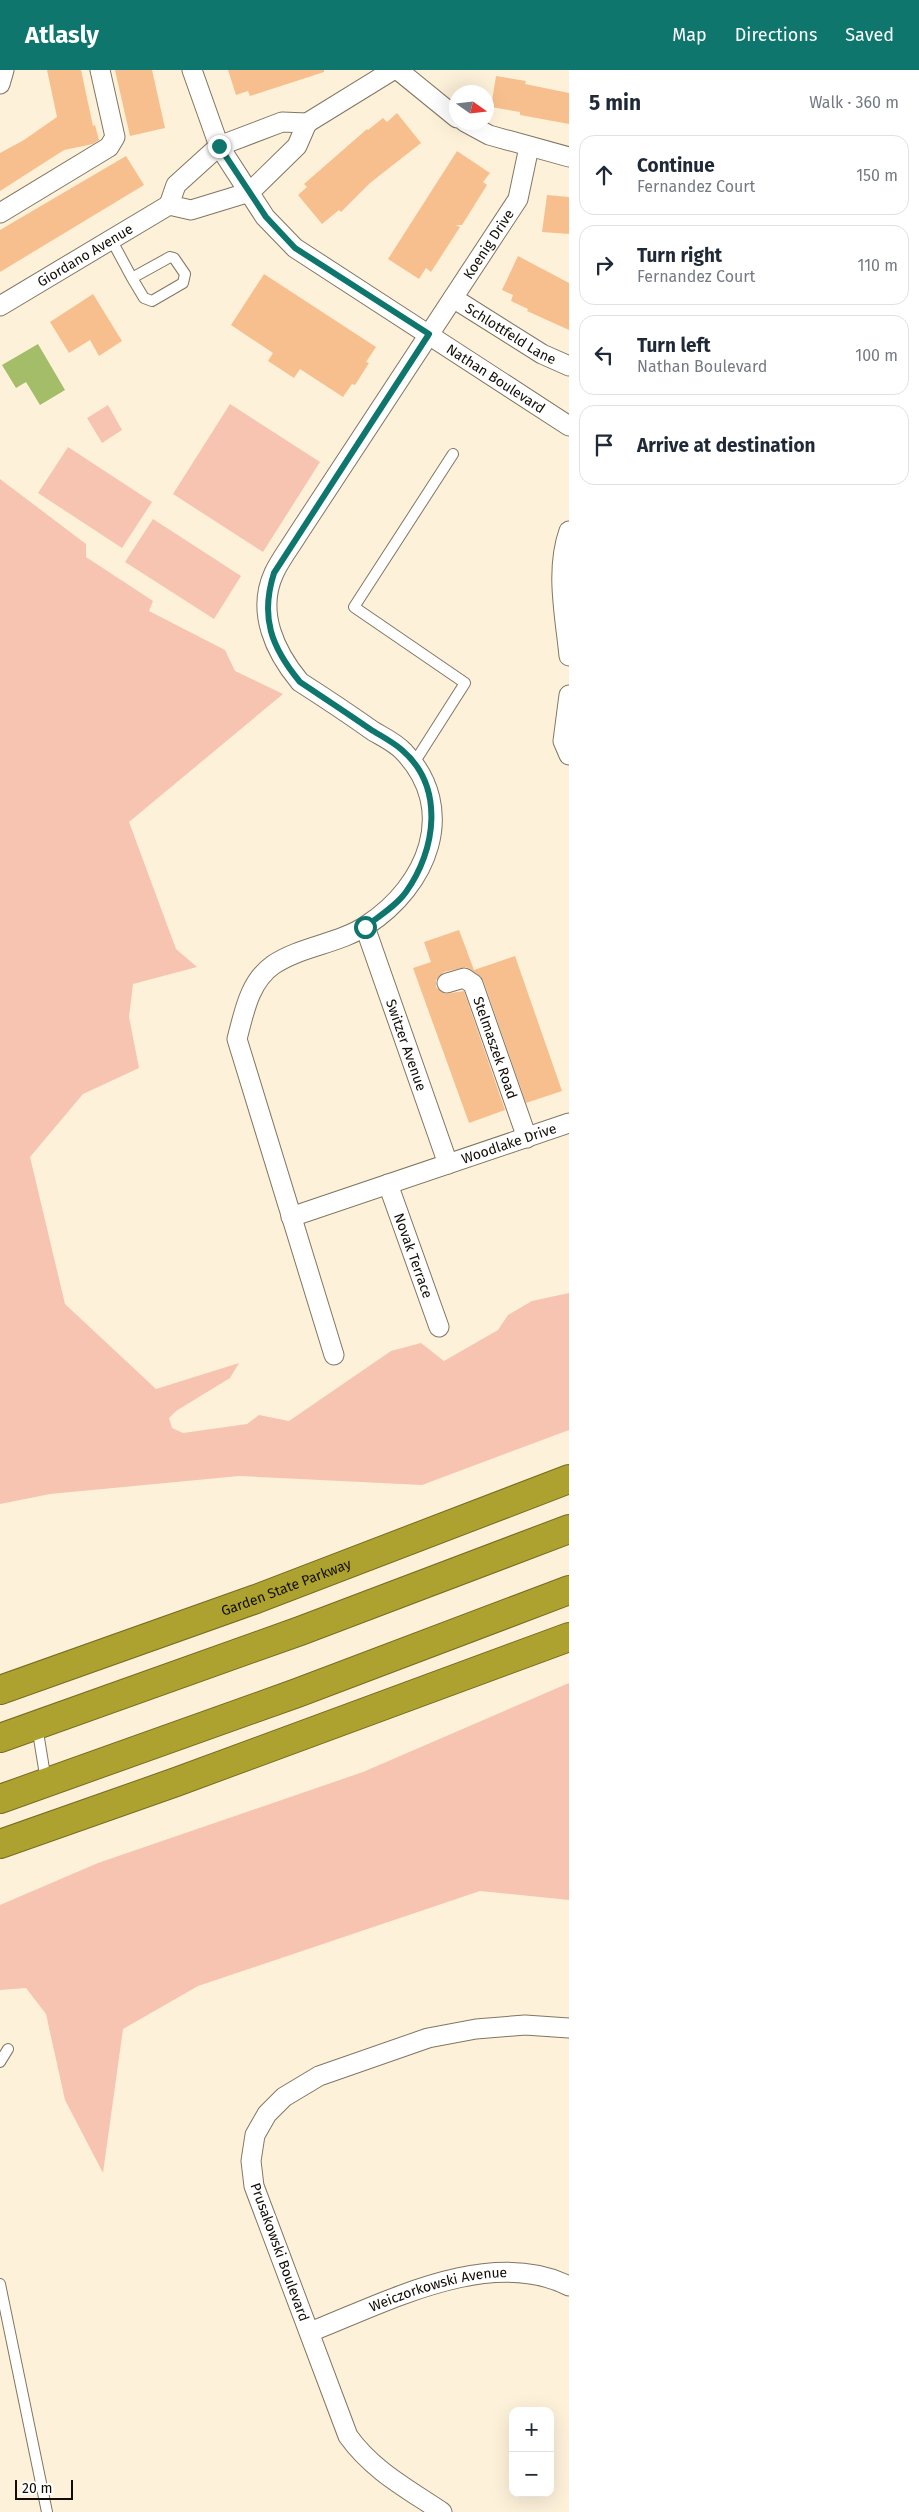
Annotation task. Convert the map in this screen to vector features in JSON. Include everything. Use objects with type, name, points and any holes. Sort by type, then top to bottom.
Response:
[{"type":"highway","name":"Garden State Parkway","points":[[0,1690],[386,1550],[569,1480]]},
{"type":"highway","points":[[0,1738],[300,1631],[569,1529]]},
{"type":"highway","points":[[0,1799],[365,1668],[569,1590]]},
{"type":"highway","points":[[0,1844],[176,1782],[569,1637]]},
{"type":"street","points":[[0,84],[4,70]]},
{"type":"street","points":[[0,213],[109,147],[115,137],[100,70]]},
{"type":"street","name":"Nathan Boulevard","points":[[192,70],[219,146],[266,217],[295,248],[569,426]]},
{"type":"street","points":[[307,123],[297,146],[250,192],[190,210],[169,205],[176,185],[219,146],[282,122],[307,123],[393,70]]},
{"type":"street","points":[[398,70],[449,112]]},
{"type":"street","points":[[480,130],[489,135],[569,157]]},
{"type":"street","name":"Koenig Drive","points":[[334,1355],[236,1039],[250,992],[272,966],[365,927],[405,893],[419,871],[428,847],[432,821],[431,795],[420,771],[402,750],[300,682],[277,650],[267,613],[268,592],[274,573],[518,199],[529,147]]},
{"type":"street","name":"Giordano Avenue","points":[[0,306],[169,205]]},
{"type":"street","name":"Schlottfeld Lane","points":[[453,298],[542,354],[569,366]]},
{"type":"street","points":[[569,531],[563,552],[569,656]]},
{"type":"street","points":[[569,695],[563,741],[569,755]]},
{"type":"street","name":"Switzer Avenue","points":[[365,927],[448,1164]]},
{"type":"street","name":"Stelmaszek Road","points":[[447,983],[464,978],[473,984],[526,1138]]},
{"type":"street","name":"Woodlake Drive","points":[[291,1217],[526,1138],[567,1129]]},
{"type":"street","name":"Novak Terrace","points":[[388,1184],[439,1327]]},
{"type":"street","name":"Prusakowski Boulevard","points":[[442,2512],[381,2472],[362,2455],[348,2436],[254,2186],[251,2161],[255,2135],[268,2114],[284,2096],[319,2076],[428,2038],[476,2029],[525,2025],[569,2028]]},
{"type":"street","name":"Weiczorkowski Avenue","points":[[310,2332],[415,2292],[466,2275],[514,2271],[558,2280],[569,2286]]},
{"type":"lane","points":[[111,240],[132,278],[144,298],[152,301],[184,283],[185,274],[174,258],[170,258],[132,278]]},
{"type":"lane","points":[[414,763],[465,682],[354,607],[453,454]]},
{"type":"lane","points":[[36,1725],[46,1782]]},
{"type":"lane","points":[[0,2062],[8,2049]]},
{"type":"lane","points":[[0,2284],[47,2512]]},
{"type":"shaded area","points":[[38,344],[65,390],[40,405],[26,382],[16,388],[2,365]]},
{"type":"shaded area","points":[[230,404],[320,462],[263,552],[173,494]]},
{"type":"shaded area","points":[[108,405],[122,430],[102,443],[87,418]]},
{"type":"shaded area","points":[[68,447],[152,502],[122,548],[38,493]]},
{"type":"shaded area","points":[[0,479],[86,544],[86,557],[153,601],[149,611],[225,650],[235,671],[283,694],[129,822],[176,949],[197,967],[133,984],[129,1017],[139,1068],[83,1094],[30,1157],[65,1304],[156,1389],[239,1363],[230,1378],[176,1411],[169,1418],[172,1428],[183,1433],[247,1424],[259,1415],[289,1421],[391,1351],[421,1343],[444,1361],[498,1330],[508,1315],[532,1301],[569,1293],[569,1430],[422,1485],[239,1476],[50,1494],[0,1504]]},
{"type":"shaded area","points":[[153,519],[241,576],[214,619],[125,562]]},
{"type":"shaded area","points":[[569,1683],[569,1900],[480,1891],[198,1986],[123,2029],[103,2173],[65,2100],[46,2014],[26,1988],[0,1990],[0,1905],[98,1863],[363,1772]]},
{"type":"building","points":[[47,70],[81,70],[93,126],[95,125],[99,140],[93,144],[64,150],[0,191],[0,153],[24,140],[57,117]]},
{"type":"building","points":[[115,70],[152,70],[165,128],[130,136]]},
{"type":"building","points":[[228,70],[324,70],[324,72],[250,96],[248,91],[236,95]]},
{"type":"building","points":[[496,76],[526,81],[525,84],[569,93],[569,124],[520,115],[520,112],[494,108]]},
{"type":"building","points":[[397,113],[421,143],[370,183],[341,212],[339,210],[322,224],[298,195],[307,187],[304,184],[367,129],[383,118],[387,122]]},
{"type":"building","points":[[457,151],[490,173],[483,182],[487,185],[462,225],[456,225],[460,227],[431,272],[426,268],[419,279],[388,259]]},
{"type":"building","points":[[126,156],[144,185],[0,272],[0,230]]},
{"type":"building","points":[[547,195],[569,197],[569,234],[542,232]]},
{"type":"building","points":[[518,256],[569,283],[569,330],[527,311],[528,309],[511,301],[513,295],[502,290]]},
{"type":"building","points":[[264,274],[376,347],[366,362],[369,363],[355,385],[352,384],[343,397],[300,369],[294,378],[268,361],[273,353],[231,325]]},
{"type":"building","points":[[93,294],[122,341],[99,356],[90,340],[69,353],[50,322]]},
{"type":"building","points":[[459,930],[474,970],[515,956],[562,1091],[526,1103],[483,980],[466,967],[444,972],[436,980],[436,987],[445,994],[464,991],[505,1110],[469,1123],[413,968],[431,962],[424,942]]},
{"type":"route","points":[[219,146],[266,217],[295,248],[429,334],[298,534],[274,573],[268,592],[267,613],[271,632],[277,650],[287,667],[300,682],[402,750],[420,771],[431,795],[432,821],[428,847],[419,871],[405,893],[365,927]]}]
